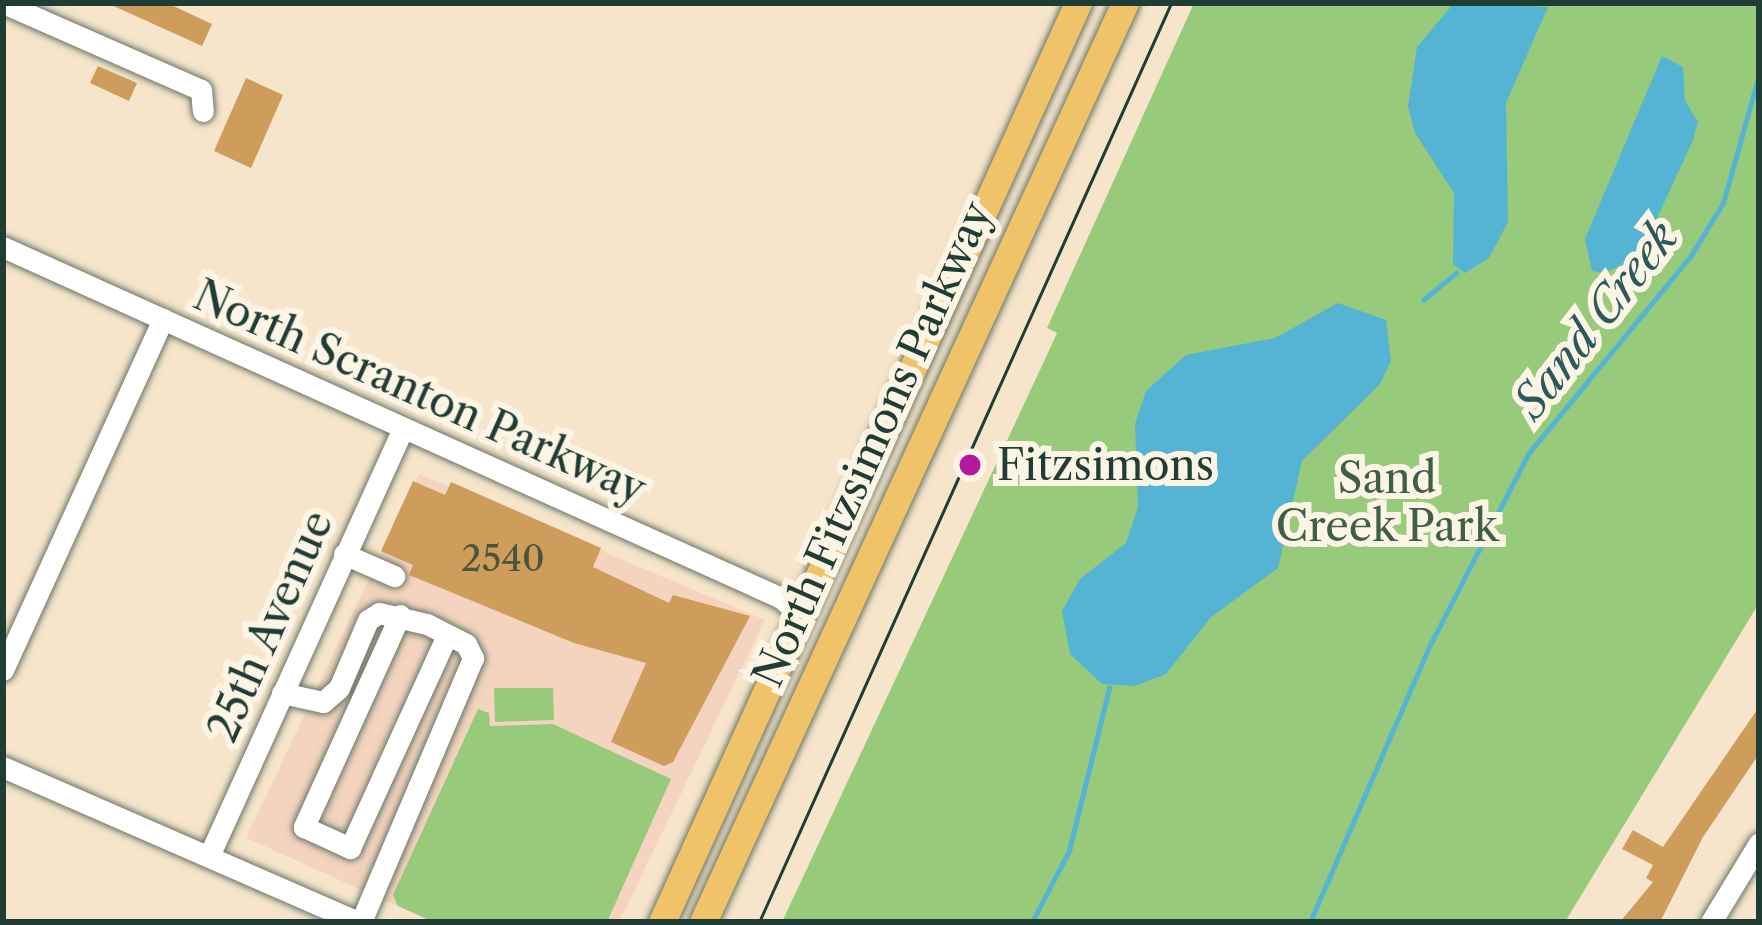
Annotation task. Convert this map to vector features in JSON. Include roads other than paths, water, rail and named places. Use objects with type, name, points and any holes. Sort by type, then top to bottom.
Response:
[{"type":"main road","name":"North Fitzsimons Parkway","points":[[662,922],[1078,3]]},
{"type":"main road","name":"North Fitzsimons Parkway","points":[[703,922],[1125,3]]},
{"type":"street","points":[[3,3],[201,90],[203,111]]},
{"type":"street","name":"North Scranton Parkway","points":[[3,247],[781,598],[801,616]]},
{"type":"street","points":[[3,670],[163,319]]},
{"type":"street","name":"25th Avenue","points":[[209,856],[403,428]]},
{"type":"street","points":[[344,554],[394,576]]},
{"type":"street","points":[[400,615],[304,827],[350,848],[447,634]]},
{"type":"street","points":[[3,767],[359,922],[472,672],[466,644],[400,615],[368,620],[339,688],[323,702],[283,693]]},
{"type":"street","points":[[1712,922],[1759,843]]},
{"type":"water","points":[[1454,3],[1548,7],[1506,103],[1508,222],[1489,258],[1465,273],[1453,264],[1454,193],[1415,133],[1408,106],[1417,47]]},
{"type":"water","points":[[1662,56],[1683,67],[1685,101],[1698,122],[1693,140],[1640,255],[1605,273],[1592,271],[1585,239]]},
{"type":"water","points":[[1338,303],[1386,320],[1391,361],[1380,384],[1302,461],[1278,568],[1211,617],[1166,674],[1135,686],[1102,684],[1070,654],[1062,611],[1080,579],[1126,543],[1138,507],[1135,424],[1146,391],[1186,355],[1275,338]]},
{"type":"waterway","name":"Sand Creek","points":[[1310,922],[1431,643],[1528,454],[1690,257],[1723,203],[1759,75]]},
{"type":"waterway","points":[[1423,300],[1456,273]]},
{"type":"waterway","points":[[1032,922],[1069,851],[1109,688]]},
{"type":"tram line","points":[[759,922],[1171,3]]},
{"type":"place","name":"Fitzsimons","points":[[970,465]]},
{"type":"park label","name":"Sand Creek Park","points":[[1387,502]]}]
